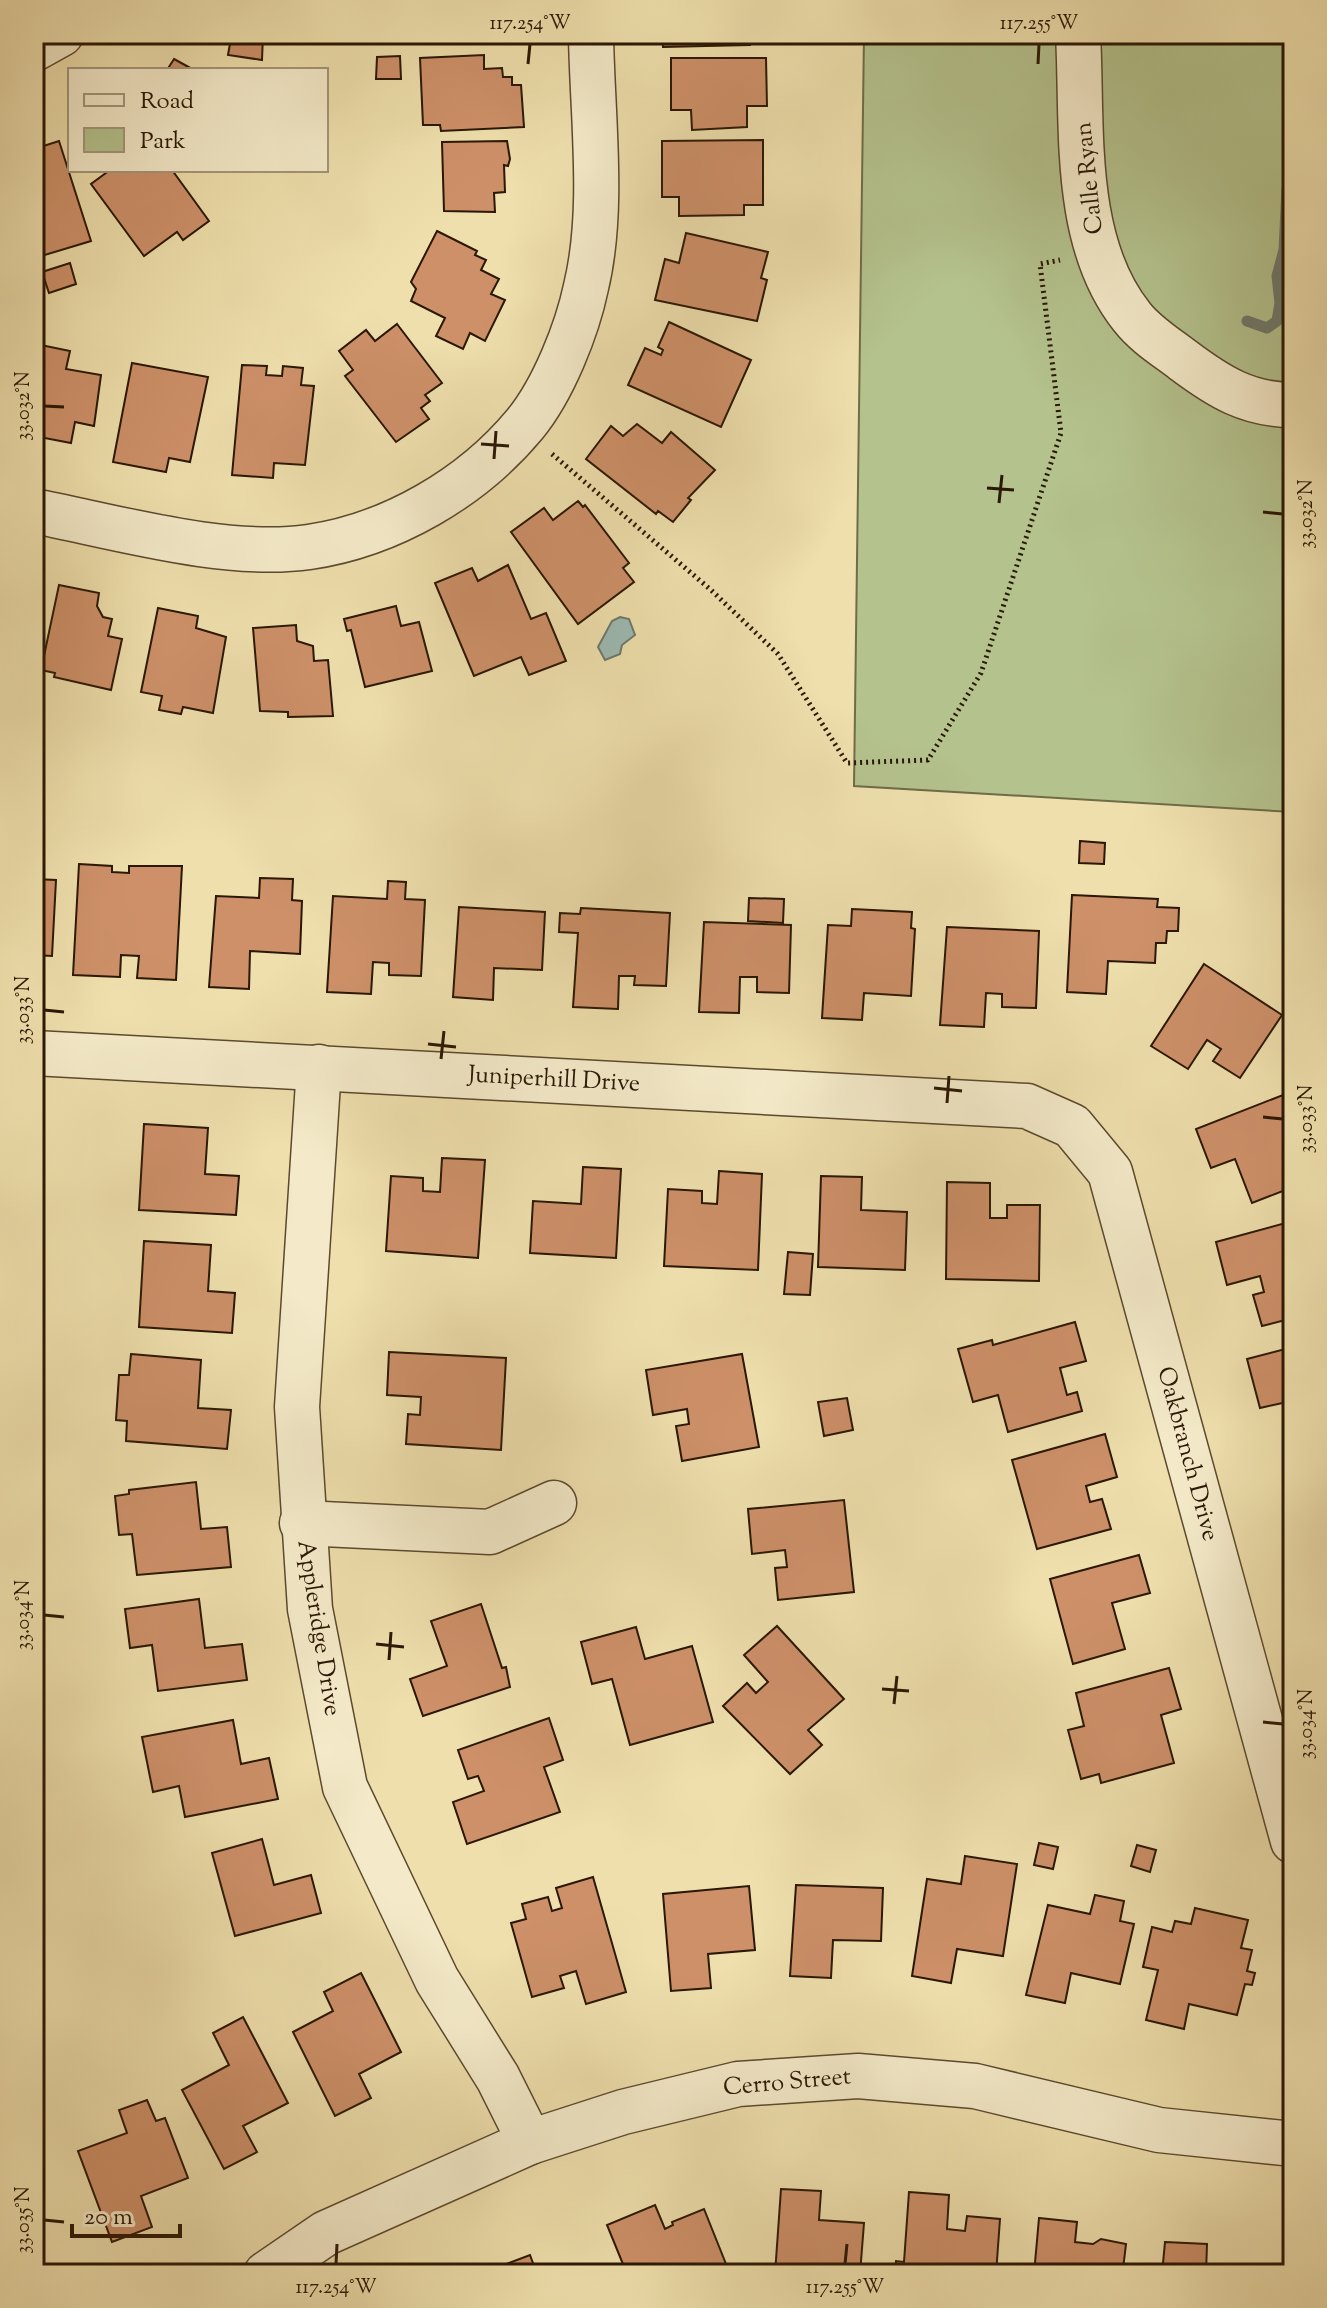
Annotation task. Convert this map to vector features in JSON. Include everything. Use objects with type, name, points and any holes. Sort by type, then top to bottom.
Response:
[{"type":"street","points":[[34,49],[61,34]]},
{"type":"street","points":[[34,511],[213,546],[308,547],[420,512],[470,477],[526,424],[565,354],[587,287],[595,225],[591,34]]},
{"type":"street","name":"Calle Ryan","points":[[1078,34],[1086,188],[1094,238],[1110,283],[1133,318],[1214,383],[1263,405],[1293,405]]},
{"type":"street","name":"Juniperhill Drive","points":[[34,1053],[1027,1106]]},
{"type":"street","name":"Appleridge Drive","points":[[319,1067],[297,1407],[302,1523],[310,1609],[345,1787],[437,1980],[498,2078],[530,2142]]},
{"type":"street","name":"Oakbranch Drive","points":[[1027,1106],[1072,1126],[1110,1172],[1293,1841]]},
{"type":"street","points":[[302,1523],[490,1532],[554,1503]]},
{"type":"street","name":"Cerro Street","points":[[266,2274],[326,2233],[530,2142],[623,2112],[738,2084],[858,2076],[975,2086],[1159,2130],[1293,2144]]},
{"type":"path","points":[[548,451],[711,590],[778,654],[847,763],[928,760],[981,673],[1061,433],[1040,264],[1062,259]]},
{"type":"green space","points":[[864,34],[1293,34],[1293,812],[854,786]]},
{"type":"water","points":[[620,617],[629,619],[635,635],[622,645],[620,654],[605,660],[598,647],[612,621]]},
{"type":"building","points":[[207,34],[263,34],[262,60],[228,55],[231,38]]},
{"type":"building","points":[[437,34],[508,34],[508,43],[437,44]]},
{"type":"building","points":[[662,34],[759,34],[760,40],[750,40],[750,45],[663,47]]},
{"type":"building","points":[[484,55],[484,69],[502,68],[503,77],[512,77],[512,85],[521,85],[524,127],[441,131],[440,125],[423,125],[420,58]]},
{"type":"building","points":[[400,56],[401,79],[376,79],[377,57]]},
{"type":"building","points":[[671,58],[766,58],[767,106],[747,106],[747,127],[692,130],[691,110],[671,110]]},
{"type":"building","points":[[174,59],[190,68],[168,68]]},
{"type":"building","points":[[763,140],[763,205],[744,205],[744,215],[679,216],[679,197],[662,197],[662,141]]},
{"type":"building","points":[[59,141],[91,241],[38,257],[34,255],[34,149]]},
{"type":"building","points":[[507,141],[510,159],[508,166],[504,165],[505,192],[494,193],[495,212],[444,211],[442,142]]},
{"type":"building","points":[[107,172],[173,172],[209,221],[183,240],[177,232],[144,256],[91,184]]},
{"type":"building","points":[[437,231],[477,251],[475,255],[486,260],[481,270],[499,279],[491,294],[505,300],[485,341],[470,333],[463,349],[436,336],[445,318],[411,301],[416,289],[411,282]]},
{"type":"building","points":[[686,233],[768,252],[761,278],[767,280],[757,321],[655,300],[665,259],[679,263]]},
{"type":"building","points":[[70,263],[76,284],[49,293],[42,272]]},
{"type":"building","points":[[669,322],[751,360],[721,427],[628,385],[645,348],[661,355],[663,350],[658,347]]},
{"type":"building","points":[[397,324],[442,383],[425,395],[430,401],[421,408],[429,419],[396,442],[345,376],[353,370],[339,351],[366,330],[375,341]]},
{"type":"building","points":[[36,344],[70,351],[66,369],[101,375],[94,426],[75,422],[71,443],[34,436]]},
{"type":"building","points":[[132,363],[208,377],[190,462],[169,458],[166,472],[113,462]]},
{"type":"building","points":[[242,365],[267,366],[266,375],[282,376],[283,366],[303,368],[301,385],[314,386],[305,465],[274,463],[273,478],[232,475]]},
{"type":"building","points":[[637,424],[662,443],[671,432],[715,470],[688,498],[691,500],[673,522],[658,511],[656,514],[586,459],[611,426],[623,436]]},
{"type":"building","points":[[578,501],[583,507],[585,505],[629,563],[623,568],[634,582],[578,624],[511,532],[544,508],[553,520]]},
{"type":"building","points":[[508,565],[531,619],[546,613],[566,661],[529,675],[521,657],[474,676],[435,583],[472,568],[478,581]]},
{"type":"building","points":[[59,585],[99,593],[97,606],[103,617],[112,619],[108,636],[122,639],[111,690],[54,677],[55,673],[41,670]]},
{"type":"building","points":[[396,606],[401,626],[419,622],[432,671],[365,687],[351,630],[347,631],[344,619]]},
{"type":"building","points":[[158,608],[198,616],[196,628],[226,637],[213,713],[183,707],[181,714],[159,710],[162,696],[141,692]]},
{"type":"building","points":[[296,625],[297,641],[313,646],[314,661],[328,660],[333,716],[288,717],[288,712],[260,711],[253,628]]},
{"type":"building","points":[[1080,841],[1105,843],[1104,864],[1079,863]]},
{"type":"building","points":[[79,864],[112,866],[112,872],[129,873],[129,866],[182,866],[176,980],[137,978],[139,956],[121,955],[120,977],[73,975]]},
{"type":"building","points":[[260,878],[293,879],[292,900],[302,901],[300,954],[250,951],[249,989],[209,987],[216,896],[259,898]]},
{"type":"building","points":[[34,879],[56,880],[52,956],[34,955]]},
{"type":"building","points":[[388,881],[406,882],[405,899],[425,900],[421,976],[389,975],[389,963],[373,962],[371,994],[327,992],[333,896],[387,899]]},
{"type":"building","points":[[1072,895],[1158,899],[1157,907],[1179,908],[1178,931],[1167,931],[1166,943],[1156,943],[1155,963],[1108,961],[1106,994],[1067,992]]},
{"type":"building","points":[[749,898],[784,899],[783,923],[748,921]]},
{"type":"building","points":[[459,907],[545,912],[542,970],[494,968],[493,1000],[453,997]]},
{"type":"building","points":[[581,908],[670,913],[666,986],[634,985],[635,976],[619,976],[618,1009],[573,1007],[578,933],[559,932],[560,913],[580,914]]},
{"type":"building","points":[[852,909],[912,912],[911,928],[915,929],[911,996],[864,993],[862,1020],[822,1018],[828,925],[851,926]]},
{"type":"building","points":[[704,922],[791,925],[789,993],[757,992],[757,977],[740,977],[739,1013],[699,1012]]},
{"type":"building","points":[[947,927],[1039,931],[1036,1008],[1002,1007],[1002,994],[986,993],[984,1027],[940,1025]]},
{"type":"building","points":[[1204,964],[1282,1015],[1240,1078],[1213,1061],[1221,1049],[1207,1040],[1188,1069],[1151,1046]]},
{"type":"building","points":[[1283,1095],[1293,1120],[1293,1187],[1252,1203],[1235,1159],[1211,1168],[1196,1129]]},
{"type":"building","points":[[144,1124],[208,1128],[205,1174],[239,1176],[236,1215],[139,1210]]},
{"type":"building","points":[[442,1158],[485,1160],[478,1258],[386,1251],[391,1176],[423,1178],[423,1191],[440,1192]]},
{"type":"building","points":[[583,1167],[621,1169],[616,1258],[530,1253],[533,1201],[581,1204]]},
{"type":"building","points":[[719,1171],[762,1174],[758,1270],[664,1266],[668,1189],[702,1191],[702,1203],[717,1204]]},
{"type":"building","points":[[821,1176],[862,1177],[861,1210],[907,1212],[905,1270],[818,1267]]},
{"type":"building","points":[[947,1182],[990,1183],[990,1218],[1007,1218],[1007,1205],[1040,1205],[1039,1281],[946,1279]]},
{"type":"building","points":[[1293,1221],[1293,1318],[1262,1326],[1253,1295],[1264,1292],[1260,1276],[1227,1285],[1216,1242]]},
{"type":"building","points":[[144,1241],[211,1245],[208,1291],[235,1293],[232,1333],[139,1327]]},
{"type":"building","points":[[788,1252],[813,1254],[810,1295],[784,1294]]},
{"type":"building","points":[[1075,1322],[1086,1361],[1060,1368],[1067,1395],[1077,1392],[1082,1411],[1008,1432],[998,1395],[973,1402],[958,1349],[992,1340],[993,1345]]},
{"type":"building","points":[[1293,1347],[1293,1426],[1287,1402],[1260,1408],[1247,1359]]},
{"type":"building","points":[[389,1352],[506,1358],[501,1450],[406,1444],[408,1414],[420,1415],[421,1397],[387,1395]]},
{"type":"building","points":[[131,1354],[201,1360],[198,1408],[231,1410],[227,1449],[126,1441],[127,1421],[116,1420],[119,1375],[129,1375]]},
{"type":"building","points":[[742,1354],[759,1447],[682,1461],[676,1426],[689,1424],[687,1409],[653,1415],[646,1370]]},
{"type":"building","points":[[847,1398],[853,1430],[824,1436],[818,1402]]},
{"type":"building","points":[[1105,1434],[1117,1477],[1086,1486],[1090,1502],[1102,1499],[1111,1529],[1037,1549],[1012,1460]]},
{"type":"building","points":[[196,1482],[201,1529],[227,1527],[231,1567],[137,1575],[132,1534],[119,1535],[115,1496],[129,1494],[129,1490]]},
{"type":"building","points":[[844,1500],[854,1592],[778,1600],[775,1568],[787,1567],[785,1550],[752,1554],[748,1509]]},
{"type":"building","points":[[1139,1555],[1150,1593],[1112,1603],[1125,1649],[1073,1664],[1050,1579]]},
{"type":"building","points":[[199,1599],[205,1648],[242,1644],[247,1680],[158,1691],[152,1645],[130,1648],[125,1609]]},
{"type":"building","points":[[481,1604],[502,1668],[506,1667],[510,1687],[423,1716],[410,1679],[447,1666],[431,1621]]},
{"type":"building","points":[[777,1626],[844,1699],[808,1730],[822,1745],[790,1774],[723,1706],[747,1683],[756,1693],[768,1682],[744,1655]]},
{"type":"building","points":[[636,1627],[645,1659],[692,1646],[713,1722],[630,1745],[612,1679],[592,1684],[581,1642]]},
{"type":"building","points":[[1169,1668],[1181,1709],[1161,1715],[1174,1763],[1101,1783],[1099,1774],[1081,1779],[1068,1730],[1084,1726],[1076,1693]]},
{"type":"building","points":[[549,1718],[563,1760],[544,1767],[560,1812],[467,1844],[453,1802],[484,1791],[478,1776],[468,1779],[458,1750]]},
{"type":"building","points":[[233,1720],[241,1764],[269,1758],[278,1799],[185,1817],[179,1786],[153,1792],[142,1737]]},
{"type":"building","points":[[262,1839],[274,1885],[311,1875],[321,1913],[235,1936],[212,1853]]},
{"type":"building","points":[[1039,1843],[1058,1847],[1053,1869],[1034,1865]]},
{"type":"building","points":[[1137,1845],[1156,1850],[1150,1872],[1131,1866]]},
{"type":"building","points":[[965,1856],[1017,1864],[1003,1956],[957,1949],[951,1983],[912,1976],[927,1879],[961,1884]]},
{"type":"building","points":[[593,1877],[626,1992],[586,2004],[576,1971],[560,1976],[564,1988],[532,1997],[511,1923],[526,1919],[522,1904],[548,1897],[552,1911],[562,1908],[556,1888]]},
{"type":"building","points":[[796,1885],[883,1888],[881,1941],[833,1940],[831,1978],[790,1976]]},
{"type":"building","points":[[749,1886],[755,1950],[708,1954],[711,1988],[671,1991],[663,1894]]},
{"type":"building","points":[[1095,1895],[1124,1901],[1120,1921],[1134,1924],[1120,1984],[1071,1973],[1065,2003],[1026,1995],[1048,1905],[1090,1914]]},
{"type":"building","points":[[1195,1908],[1248,1920],[1241,1948],[1252,1950],[1247,1971],[1255,1973],[1252,1985],[1245,1984],[1237,2015],[1189,2004],[1184,2029],[1146,2020],[1158,1970],[1143,1967],[1152,1927],[1172,1932],[1175,1921],[1191,1924]]},
{"type":"building","points":[[361,1973],[401,2052],[359,2074],[371,2098],[335,2116],[293,2032],[333,2011],[324,1992]]},
{"type":"building","points":[[243,2017],[288,2103],[243,2126],[257,2152],[224,2169],[182,2090],[229,2065],[213,2033]]},
{"type":"building","points":[[147,2100],[156,2121],[165,2118],[188,2178],[141,2196],[152,2227],[112,2242],[78,2151],[127,2133],[119,2110]]},
{"type":"building","points":[[781,2189],[821,2191],[819,2220],[864,2223],[860,2274],[775,2274]]},
{"type":"building","points":[[909,2192],[949,2195],[947,2229],[965,2231],[967,2216],[1000,2219],[996,2274],[895,2274],[896,2261],[904,2262]]},
{"type":"building","points":[[655,2205],[665,2229],[673,2225],[672,2222],[704,2209],[730,2274],[627,2274],[607,2225]]},
{"type":"building","points":[[1039,2218],[1077,2222],[1075,2242],[1093,2244],[1101,2239],[1126,2244],[1123,2269],[1134,2270],[1134,2274],[1034,2274]]},
{"type":"building","points":[[1165,2242],[1207,2244],[1206,2274],[1162,2274]]},
{"type":"building","points":[[530,2255],[537,2274],[495,2274],[493,2269]]},
{"type":"building","points":[[1223,2266],[1256,2269],[1256,2274],[1222,2274]]},
{"type":"waterway","points":[[1247,321],[1267,328],[1277,321],[1280,303],[1277,276],[1284,250],[1287,188]]}]
